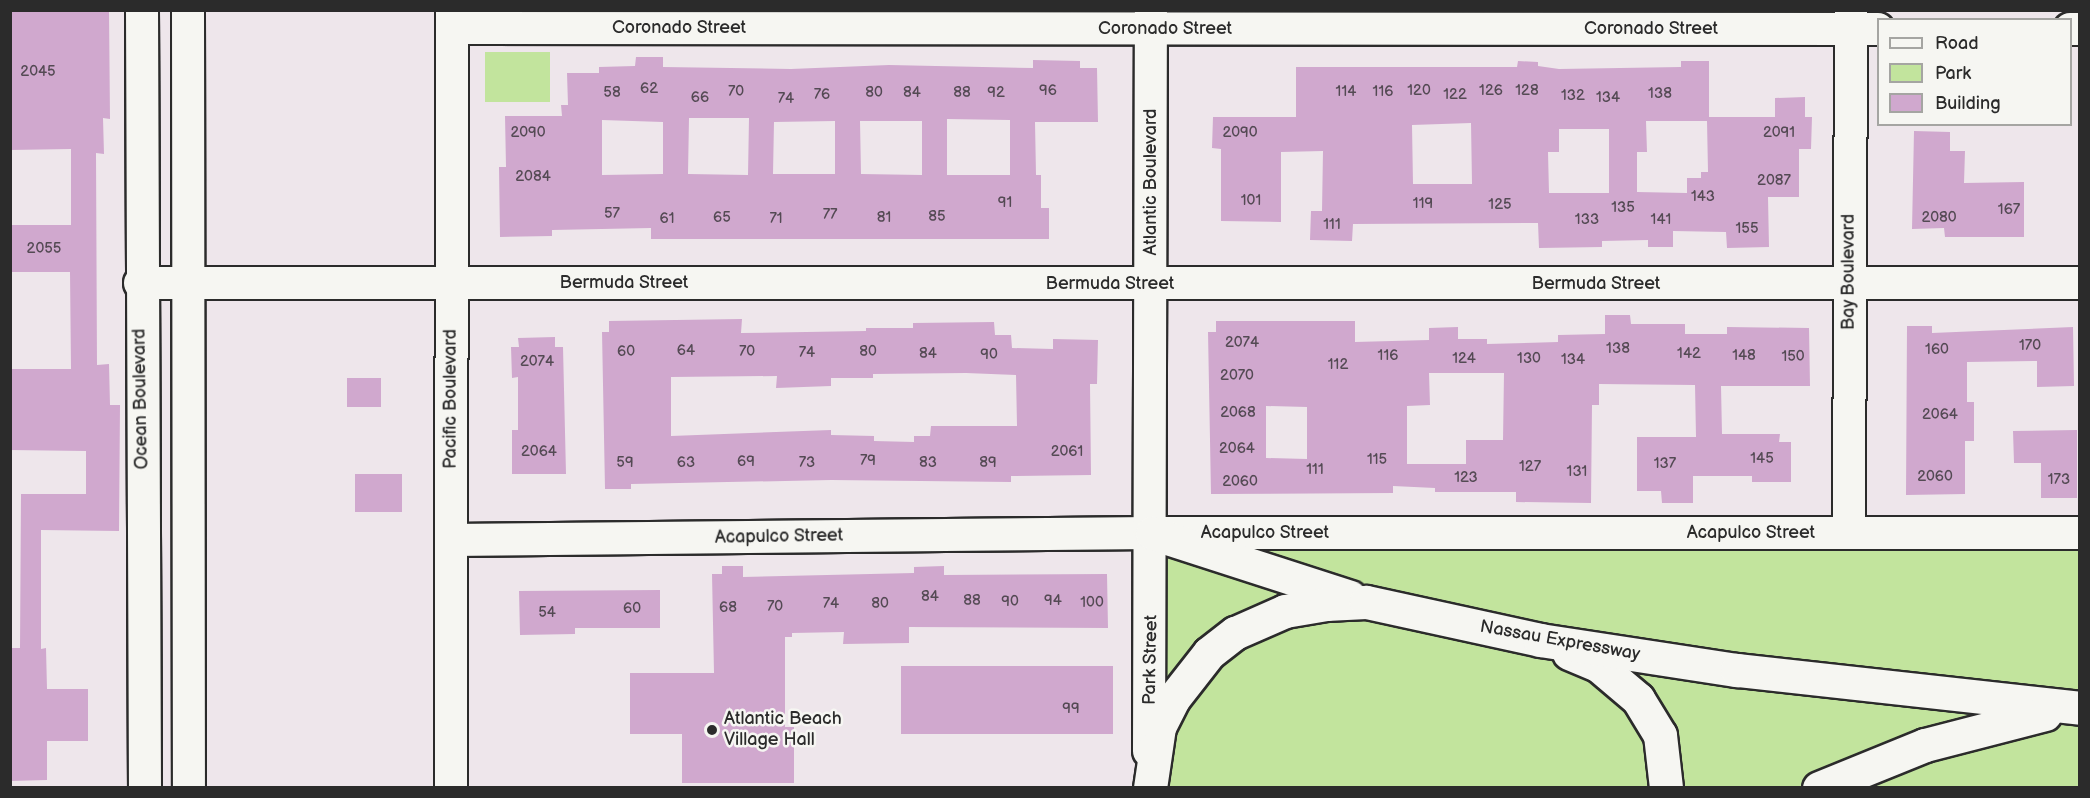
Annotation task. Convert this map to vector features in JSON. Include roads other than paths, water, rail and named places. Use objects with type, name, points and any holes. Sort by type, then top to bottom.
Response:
[{"type":"highway","points":[[1152,533],[1366,602]]},
{"type":"highway","name":"Nassau Expressway","points":[[1149,788],[1159,727],[1178,691],[1209,653],[1235,633],[1285,611],[1366,602],[1540,640],[1737,670],[2076,708]]},
{"type":"highway","points":[[1540,640],[1599,666],[1638,699],[1660,735],[1666,788]]},
{"type":"highway","name":"Nassau Expressway","points":[[1819,788],[1925,745],[2076,708]]},
{"type":"street","name":"Ocean Boulevard","points":[[142,10],[140,283],[145,788]]},
{"type":"street","points":[[188,10],[189,788]]},
{"type":"street","name":"Coronado Street","points":[[452,19],[1860,23]]},
{"type":"street","name":"Pacific Boulevard","points":[[450,788],[452,19]]},
{"type":"street","name":"Atlantic Boulevard","points":[[1151,20],[1152,533]]},
{"type":"street","name":"Bay Boulevard","points":[[1849,533],[1849,284],[1860,23]]},
{"type":"street","name":"Bermuda Street","points":[[140,283],[2079,283]]},
{"type":"street","name":"Acapulco Street","points":[[451,540],[1152,533],[2078,534]]},
{"type":"street","name":"Park Street","points":[[1149,788],[1152,533]]},
{"type":"place","name":"Atlantic Beach Village Hall","points":[[712,730]]}]
